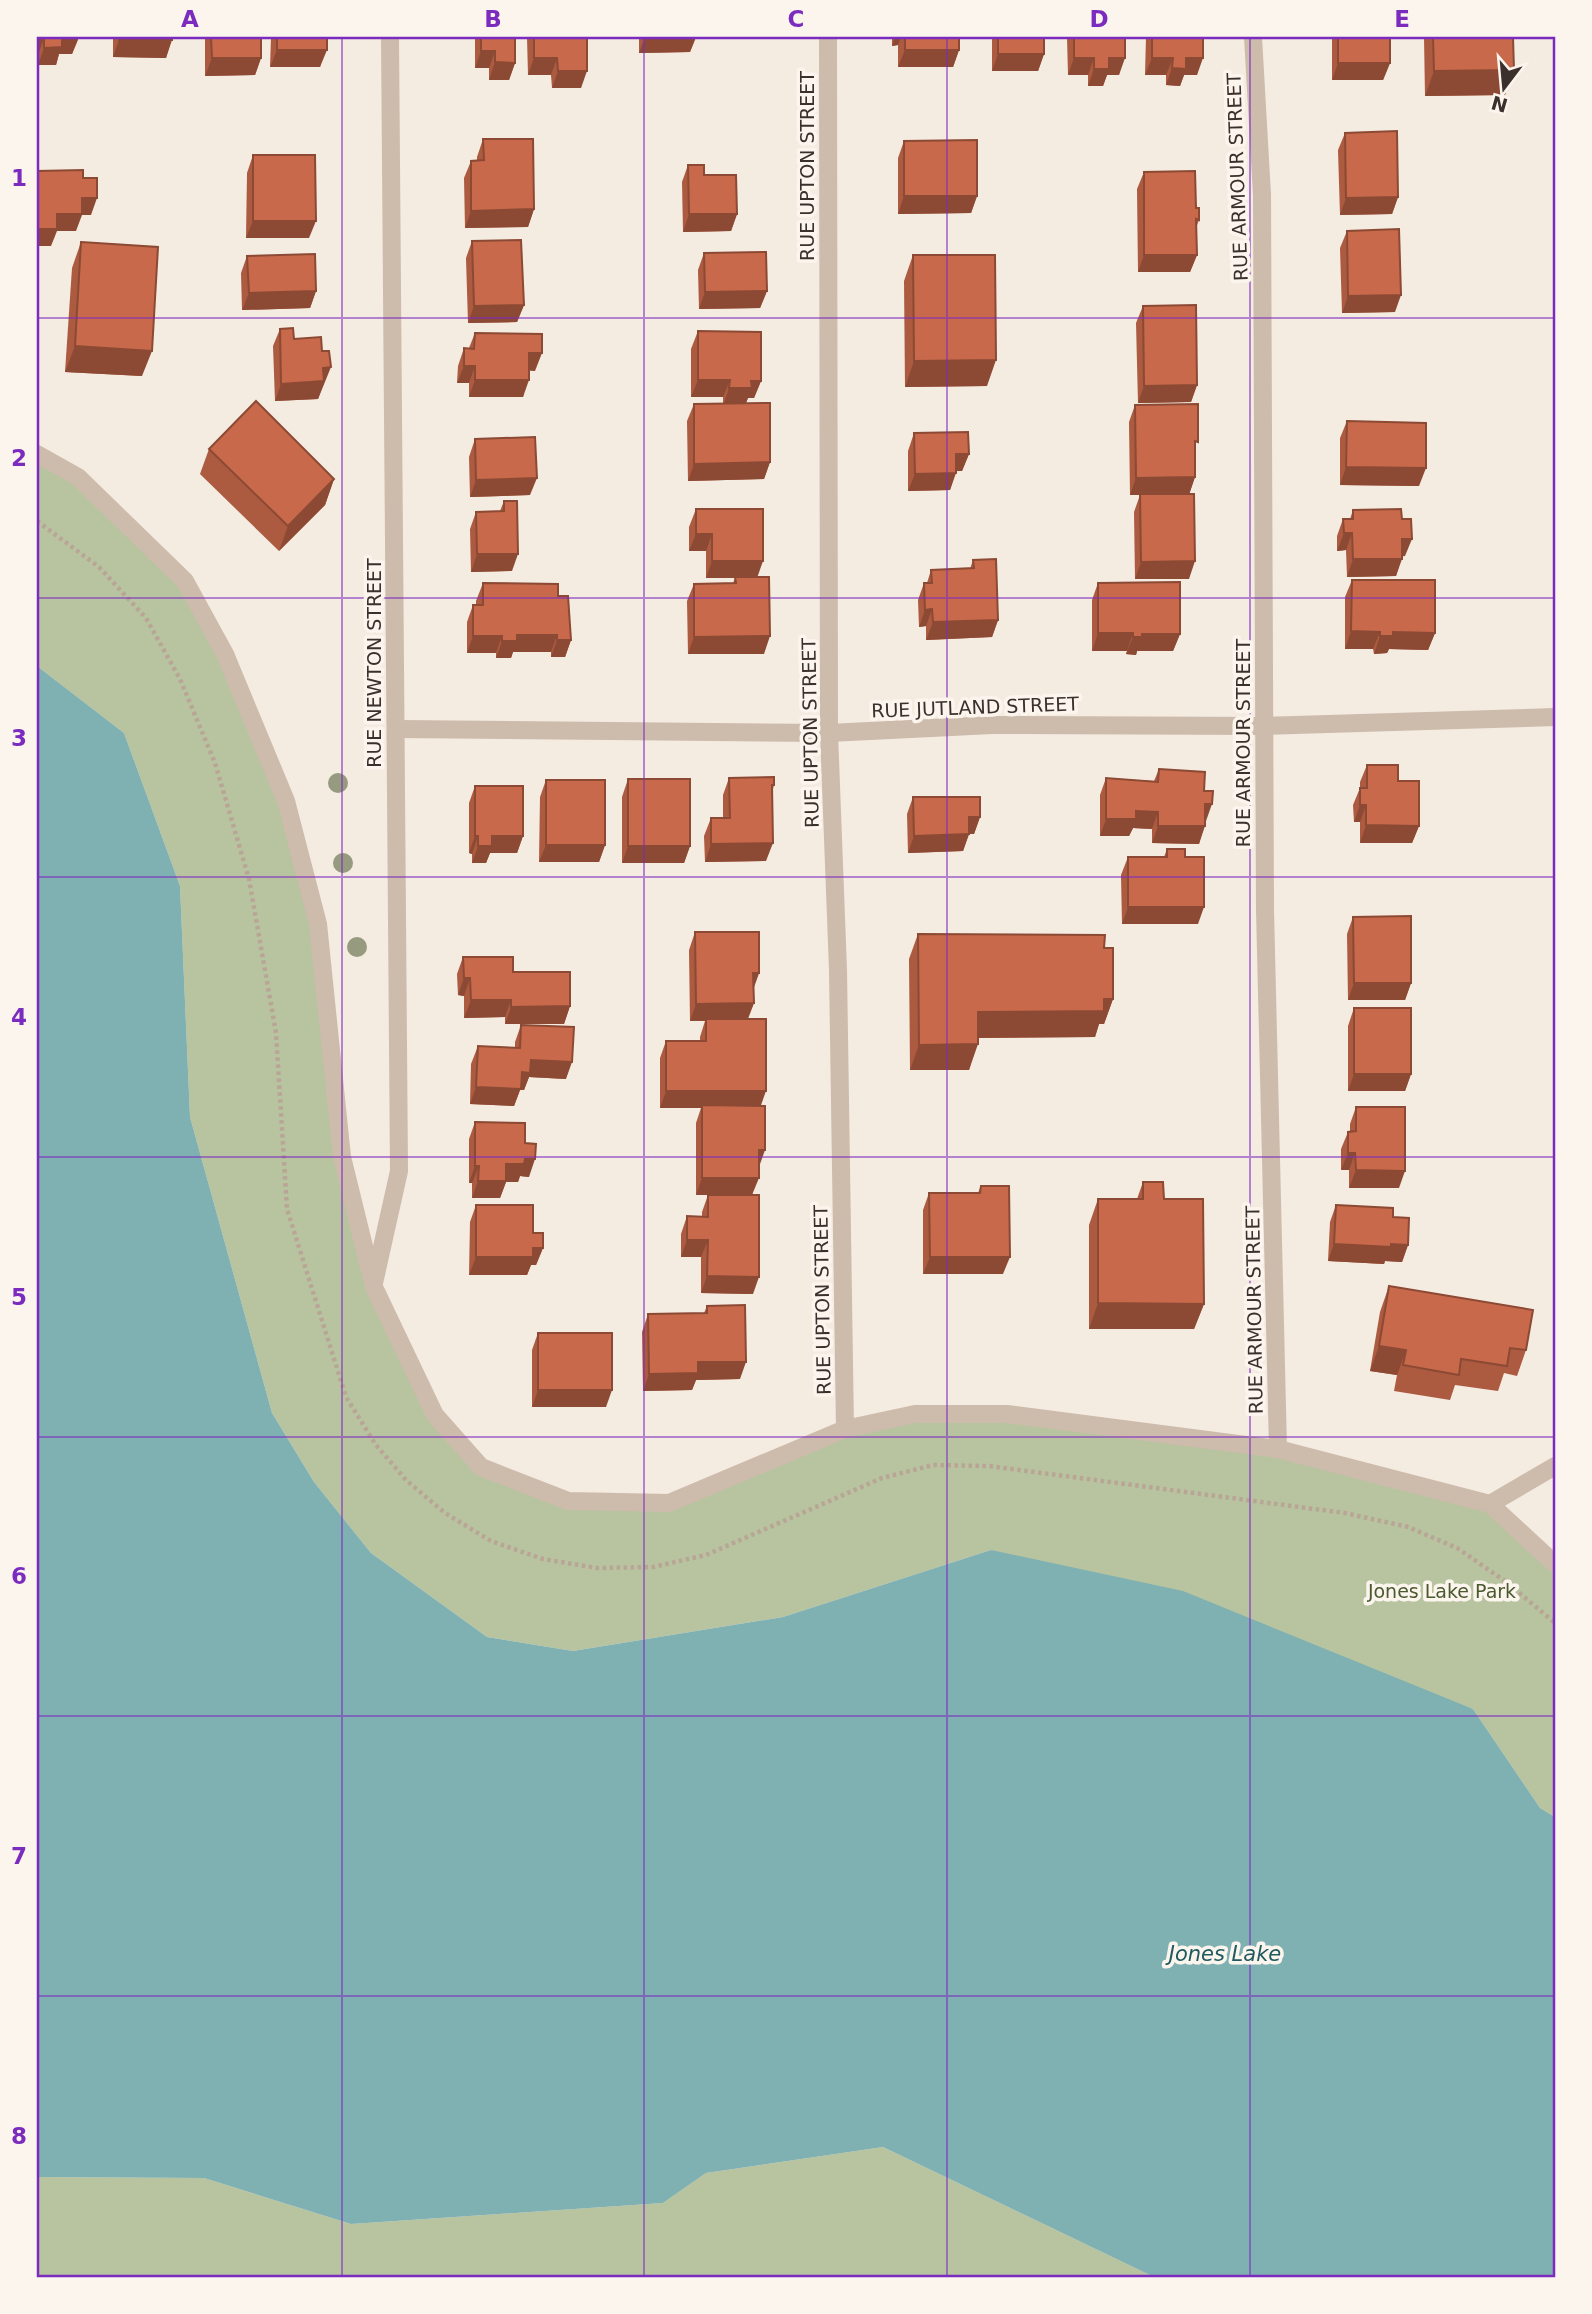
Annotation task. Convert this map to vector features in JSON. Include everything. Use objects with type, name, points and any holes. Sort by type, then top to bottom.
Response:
[{"type":"street","name":"RUE NEWTON STREET","points":[[374,1287],[399,1171],[390,37]]},
{"type":"street","name":"RUE UPTON STREET","points":[[828,37],[829,733],[838,971],[845,1429]]},
{"type":"street","name":"RUE ARMOUR STREET","points":[[1253,37],[1262,195],[1265,910],[1278,1449]]},
{"type":"street","points":[[37,454],[78,477],[185,581],[225,654],[286,801],[318,925],[342,1157],[374,1287],[435,1415],[481,1466],[568,1501],[669,1503],[845,1429],[915,1414],[1007,1414],[1278,1449],[1490,1504],[1555,1564]]},
{"type":"street","name":"RUE JUTLAND STREET","points":[[396,729],[829,733],[992,725],[1264,726],[1555,717]]},
{"type":"street","points":[[1490,1504],[1555,1466]]},
{"type":"path","points":[[37,521],[99,568],[146,618],[180,679],[210,751],[249,880],[276,1033],[287,1209],[346,1397],[376,1445],[406,1480],[445,1513],[492,1541],[543,1559],[597,1568],[653,1567],[706,1555],[881,1478],[933,1465],[989,1466],[1345,1513],[1408,1527],[1457,1548],[1505,1581],[1555,1623]]},
{"type":"green space","name":"Jones Lake Park","points":[[37,454],[78,477],[185,581],[286,801],[318,924],[342,1157],[374,1287],[435,1415],[481,1466],[568,1501],[669,1503],[845,1429],[1007,1414],[1278,1449],[1490,1504],[1555,1561],[1555,1817],[1540,1808],[1473,1709],[991,1550],[783,1617],[573,1651],[487,1637],[371,1553],[314,1482],[272,1413],[190,1117],[180,886],[124,733],[37,666]]},
{"type":"green space","points":[[883,2147],[1154,2277],[37,2277],[37,2177],[204,2178],[351,2224],[663,2203],[706,2173]]},
{"type":"water","name":"Jones Lake","points":[[37,666],[124,733],[180,886],[190,1117],[272,1413],[314,1482],[371,1553],[487,1637],[573,1651],[783,1617],[991,1550],[1183,1591],[1473,1709],[1540,1808],[1555,1817],[1555,2277],[1154,2277],[883,2147],[706,2173],[663,2203],[351,2224],[204,2178],[37,2177]]},
{"type":"building","points":[[37,37],[62,37],[62,47],[44,48],[44,38]]},
{"type":"building","points":[[119,37],[172,37],[172,40],[119,40]]},
{"type":"building","points":[[211,37],[261,37],[261,58],[212,58]]},
{"type":"building","points":[[277,37],[327,37],[327,50],[277,50]]},
{"type":"building","points":[[481,37],[515,37],[515,63],[495,62],[495,51],[481,51]]},
{"type":"building","points":[[534,37],[587,37],[587,71],[558,71],[557,58],[534,58]]},
{"type":"building","points":[[905,37],[959,37],[959,50],[905,50]]},
{"type":"building","points":[[998,37],[1044,37],[1044,54],[998,54]]},
{"type":"building","points":[[1074,37],[1125,37],[1125,58],[1109,58],[1109,69],[1094,69],[1094,58],[1074,58]]},
{"type":"building","points":[[1152,37],[1203,37],[1203,58],[1186,58],[1186,69],[1172,68],[1173,58],[1152,58]]},
{"type":"building","points":[[1338,37],[1390,37],[1390,63],[1338,63]]},
{"type":"building","points":[[1433,37],[1513,37],[1514,70],[1434,71]]},
{"type":"building","points":[[1397,131],[1398,197],[1346,198],[1345,133]]},
{"type":"building","points":[[483,139],[533,139],[534,209],[471,211],[471,161],[484,160]]},
{"type":"building","points":[[977,140],[977,196],[904,196],[904,141]]},
{"type":"building","points":[[253,155],[315,155],[316,221],[253,221]]},
{"type":"building","points":[[688,165],[704,165],[704,175],[736,175],[737,214],[689,214]]},
{"type":"building","points":[[83,170],[83,178],[97,178],[97,198],[82,198],[82,214],[57,214],[57,229],[37,229],[37,171]]},
{"type":"building","points":[[1195,171],[1196,208],[1199,208],[1199,220],[1196,219],[1197,255],[1144,255],[1144,172]]},
{"type":"building","points":[[1399,229],[1401,295],[1348,296],[1347,231]]},
{"type":"building","points":[[521,240],[524,305],[474,306],[472,241]]},
{"type":"building","points":[[81,242],[158,247],[152,351],[75,346]]},
{"type":"building","points":[[766,252],[767,291],[705,292],[704,253]]},
{"type":"building","points":[[315,254],[316,291],[249,293],[247,256]]},
{"type":"building","points":[[913,255],[995,255],[996,360],[914,361]]},
{"type":"building","points":[[1196,305],[1197,385],[1144,386],[1143,306]]},
{"type":"building","points":[[293,328],[294,339],[321,337],[322,351],[329,351],[331,367],[323,368],[324,381],[281,384],[280,329]]},
{"type":"building","points":[[698,331],[761,332],[761,381],[751,381],[752,388],[729,388],[730,380],[698,380]]},
{"type":"building","points":[[475,333],[542,334],[542,353],[529,353],[529,380],[475,380],[475,366],[464,366],[464,348],[474,349]]},
{"type":"building","points":[[256,401],[334,479],[288,526],[209,449]]},
{"type":"building","points":[[770,403],[770,462],[694,464],[694,404]]},
{"type":"building","points":[[1198,404],[1195,477],[1136,478],[1135,405]]},
{"type":"building","points":[[1347,421],[1426,423],[1426,468],[1346,467]]},
{"type":"building","points":[[968,432],[969,454],[956,454],[956,473],[915,474],[914,433]]},
{"type":"building","points":[[535,437],[537,478],[476,480],[475,439]]},
{"type":"building","points":[[1140,494],[1194,494],[1195,561],[1141,562]]},
{"type":"building","points":[[504,501],[517,501],[518,554],[477,554],[476,512],[504,511]]},
{"type":"building","points":[[696,509],[763,509],[763,561],[712,561],[712,534],[696,534]]},
{"type":"building","points":[[1401,509],[1402,519],[1411,519],[1412,539],[1402,539],[1402,559],[1353,559],[1352,533],[1344,533],[1343,519],[1353,519],[1353,510]]},
{"type":"building","points":[[996,559],[998,620],[933,622],[932,609],[925,610],[924,583],[932,583],[931,570],[974,568],[973,560]]},
{"type":"building","points":[[735,577],[769,577],[770,636],[694,637],[694,584],[736,583]]},
{"type":"building","points":[[1352,580],[1435,580],[1435,633],[1393,632],[1393,636],[1380,636],[1380,632],[1351,631]]},
{"type":"building","points":[[1180,582],[1180,634],[1142,634],[1142,637],[1133,637],[1133,633],[1098,633],[1098,583]]},
{"type":"building","points":[[483,583],[558,584],[558,596],[568,596],[571,640],[557,640],[557,635],[517,635],[517,641],[502,641],[502,636],[473,636],[473,605],[483,605]]},
{"type":"building","points":[[1367,765],[1398,765],[1398,781],[1419,781],[1419,826],[1366,825],[1366,805],[1360,805],[1360,788],[1367,788]]},
{"type":"building","points":[[1159,769],[1205,772],[1204,791],[1213,791],[1212,804],[1205,804],[1205,826],[1158,826],[1158,812],[1136,811],[1136,819],[1106,819],[1106,778],[1158,782]]},
{"type":"building","points":[[774,777],[773,843],[711,844],[711,818],[730,818],[729,778]]},
{"type":"building","points":[[628,779],[690,779],[690,846],[628,846]]},
{"type":"building","points":[[546,780],[605,780],[605,845],[546,845]]},
{"type":"building","points":[[475,786],[523,786],[523,836],[492,836],[492,846],[478,846],[478,836],[475,836]]},
{"type":"building","points":[[913,797],[980,797],[980,817],[969,817],[969,834],[914,836]]},
{"type":"building","points":[[1167,849],[1185,849],[1185,857],[1204,857],[1204,907],[1128,907],[1128,857],[1167,857]]},
{"type":"building","points":[[1411,916],[1411,983],[1354,983],[1353,917]]},
{"type":"building","points":[[695,932],[759,932],[759,973],[753,973],[754,1003],[696,1004]]},
{"type":"building","points":[[918,934],[1105,935],[1104,948],[1113,948],[1113,999],[1104,999],[1104,1011],[978,1012],[978,1044],[919,1045]]},
{"type":"building","points":[[463,957],[513,957],[513,972],[570,972],[570,1006],[511,1007],[511,1000],[471,1000],[470,978],[464,978]]},
{"type":"building","points":[[1354,1008],[1411,1008],[1411,1074],[1354,1074]]},
{"type":"building","points":[[706,1019],[766,1019],[766,1091],[666,1091],[666,1041],[706,1041]]},
{"type":"building","points":[[521,1025],[574,1027],[572,1062],[531,1060],[530,1073],[522,1072],[521,1089],[476,1087],[478,1046],[520,1048]]},
{"type":"building","points":[[702,1105],[765,1106],[765,1150],[759,1150],[759,1178],[702,1178]]},
{"type":"building","points":[[1356,1107],[1405,1107],[1405,1171],[1356,1170],[1355,1153],[1348,1153],[1348,1132],[1356,1131]]},
{"type":"building","points":[[475,1122],[525,1123],[525,1143],[536,1144],[535,1159],[525,1159],[524,1164],[506,1164],[506,1181],[478,1181],[479,1166],[475,1166]]},
{"type":"building","points":[[1143,1182],[1163,1182],[1164,1199],[1203,1199],[1204,1304],[1098,1303],[1098,1199],[1143,1199]]},
{"type":"building","points":[[981,1186],[1009,1186],[1010,1257],[930,1257],[929,1193],[980,1193]]},
{"type":"building","points":[[708,1195],[759,1195],[759,1277],[707,1276],[708,1240],[687,1240],[687,1216],[708,1217]]},
{"type":"building","points":[[476,1205],[533,1205],[533,1233],[543,1233],[543,1248],[533,1248],[533,1257],[476,1257]]},
{"type":"building","points":[[1336,1205],[1393,1208],[1393,1217],[1409,1218],[1408,1245],[1391,1244],[1391,1247],[1334,1244]]},
{"type":"building","points":[[1389,1286],[1533,1310],[1526,1350],[1510,1348],[1507,1366],[1461,1359],[1459,1375],[1403,1365],[1406,1350],[1379,1346]]},
{"type":"building","points":[[745,1305],[746,1362],[698,1362],[698,1373],[649,1374],[648,1314],[707,1313],[707,1306]]},
{"type":"building","points":[[538,1333],[612,1333],[612,1390],[538,1390]]}]
